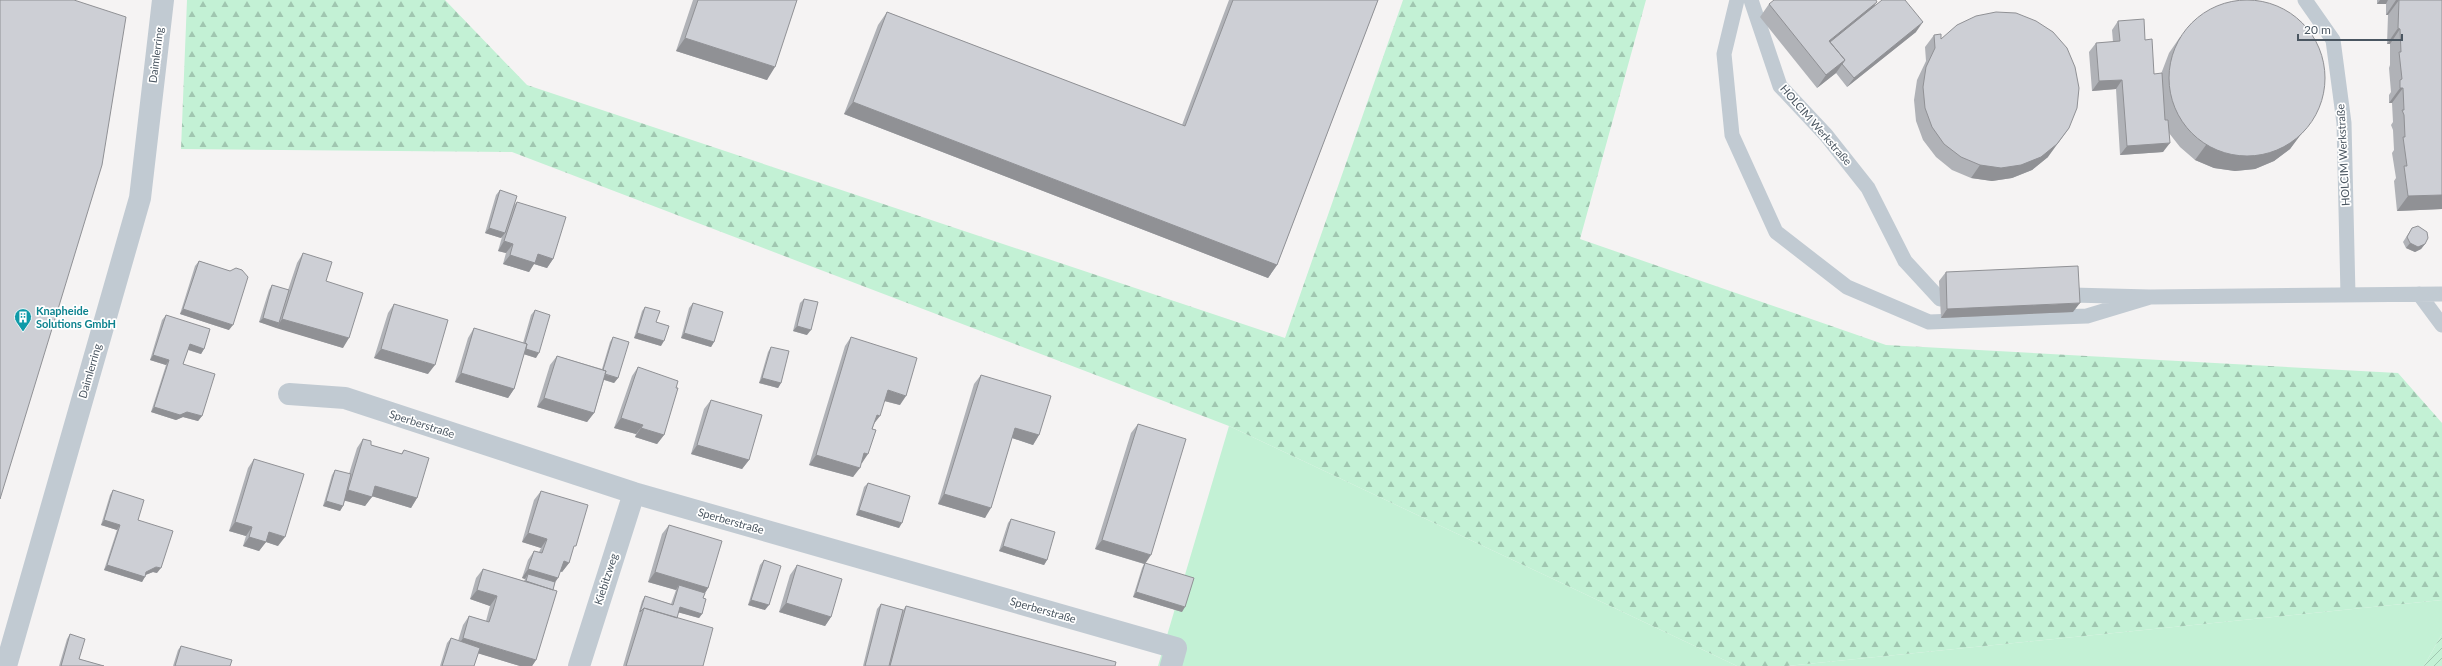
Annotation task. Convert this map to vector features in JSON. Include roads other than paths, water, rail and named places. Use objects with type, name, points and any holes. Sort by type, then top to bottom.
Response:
[{"type":"street","name":"Daimlerring","points":[[6,666],[140,198],[163,0]]},
{"type":"street","name":"Sperberstraße","points":[[289,394],[346,398],[634,493],[1173,657]]},
{"type":"street","name":"Kiebitzweg","points":[[579,666],[634,493]]},
{"type":"lane","points":[[1737,0],[1724,54],[1732,135],[1776,232],[1847,287],[1929,322],[2087,316],[2150,298]]},
{"type":"lane","name":"HOLCIM Werkstraße","points":[[1751,0],[1780,86],[1826,134],[1868,188],[1905,261],[1940,299]]},
{"type":"lane","name":"HOLCIM Werkstraße","points":[[2305,0],[2333,40],[2344,123],[2348,295]]},
{"type":"lane","points":[[2419,294],[2442,325]]},
{"type":"lane","points":[[2072,295],[2150,298],[2442,294]]},
{"type":"place","name":"Knapheide Solutions GmbH","points":[[23,332]]}]
